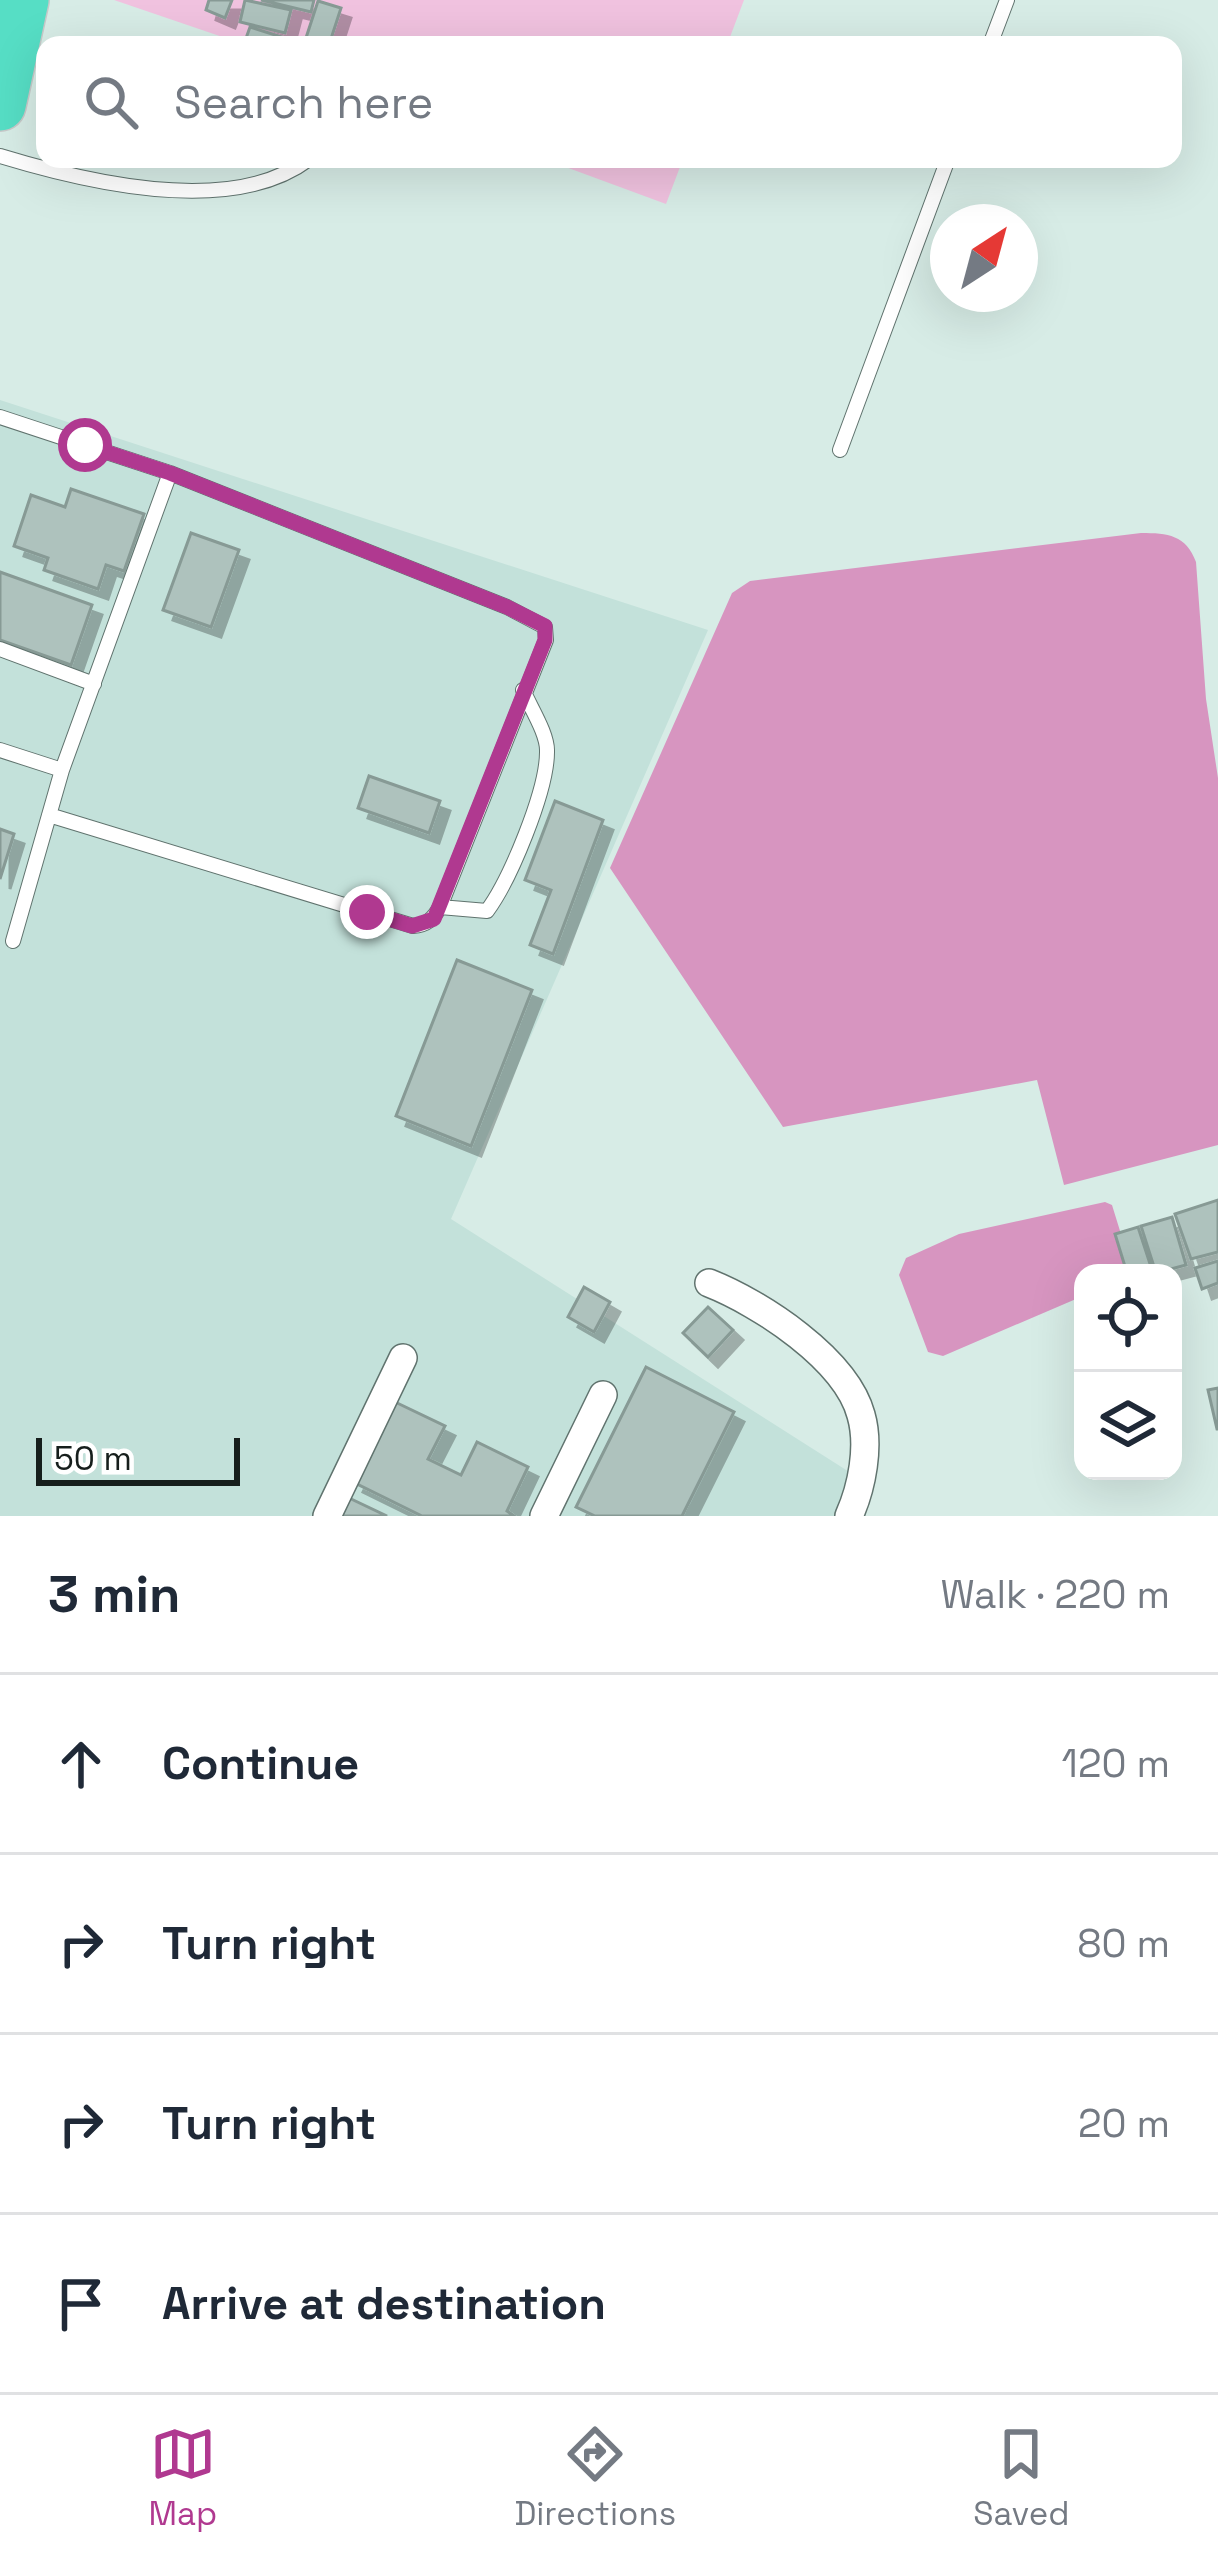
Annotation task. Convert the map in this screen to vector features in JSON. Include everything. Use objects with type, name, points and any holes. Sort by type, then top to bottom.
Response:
[{"type":"highway","points":[[0,105],[13,23]]},
{"type":"street","points":[[709,1283],[748,1298],[784,1324],[850,1390],[862,1418],[862,1480],[849,1516]]},
{"type":"street","points":[[327,1516],[403,1358]]},
{"type":"street","points":[[544,1516],[603,1395]]},
{"type":"lane","points":[[993,36],[1007,0]]},
{"type":"lane","points":[[0,156],[36,167]]},
{"type":"lane","points":[[40,168],[67,176],[184,191],[237,186],[297,168]]},
{"type":"lane","points":[[840,450],[945,168]]},
{"type":"lane","points":[[0,417],[170,473],[545,626],[545,640],[434,919],[412,926],[49,815]]},
{"type":"lane","points":[[13,940],[62,770],[170,473]]},
{"type":"lane","points":[[0,649],[94,684]]},
{"type":"lane","points":[[440,907],[488,911],[504,888],[530,819],[548,749],[523,690]]},
{"type":"lane","points":[[0,750],[62,770]]},
{"type":"shaded area","points":[[114,0],[744,0],[730,36],[220,36]]},
{"type":"shaded area","points":[[568,168],[680,168],[666,204]]},
{"type":"shaded area","points":[[0,400],[708,630],[451,1219],[854,1475],[840,1516],[0,1516]]},
{"type":"shaded area","points":[[1141,533],[1175,537],[1196,562],[1206,699],[1218,778],[1218,1145],[1064,1185],[1037,1080],[783,1127],[610,868],[732,593],[750,581]]},
{"type":"shaded area","points":[[1105,1202],[1112,1205],[1130,1264],[1074,1264],[1074,1300],[943,1356],[928,1352],[899,1275],[906,1258],[959,1234]]},
{"type":"building","points":[[209,0],[232,0],[225,18],[206,10]]},
{"type":"building","points":[[245,0],[291,10],[285,33],[240,22]]},
{"type":"building","points":[[261,0],[314,0],[311,12]]},
{"type":"building","points":[[318,1],[341,8],[332,36],[307,36]]},
{"type":"building","points":[[250,27],[279,36],[247,36]]},
{"type":"building","points":[[71,489],[144,514],[124,571],[106,565],[98,589],[44,570],[48,558],[14,546],[31,495],[65,507]]},
{"type":"building","points":[[191,533],[239,550],[211,627],[163,610]]},
{"type":"building","points":[[0,572],[92,605],[71,665],[0,640]]},
{"type":"building","points":[[369,776],[440,801],[429,833],[358,808]]},
{"type":"building","points":[[555,801],[603,820],[553,954],[530,945],[551,890],[525,880]]},
{"type":"building","points":[[0,829],[14,834],[0,879]]},
{"type":"building","points":[[457,960],[532,990],[471,1146],[396,1116]]},
{"type":"building","points":[[1218,1200],[1218,1252],[1191,1259],[1175,1214]]},
{"type":"building","points":[[1172,1217],[1186,1265],[1153,1264],[1141,1226]]},
{"type":"building","points":[[1138,1227],[1150,1264],[1124,1264],[1115,1234]]},
{"type":"building","points":[[1218,1261],[1218,1283],[1202,1289],[1195,1268]]},
{"type":"building","points":[[584,1287],[610,1302],[594,1332],[568,1317]]},
{"type":"building","points":[[708,1307],[733,1330],[708,1357],[683,1333]]},
{"type":"building","points":[[646,1367],[734,1412],[682,1516],[595,1516],[576,1507]]},
{"type":"building","points":[[1218,1388],[1218,1429],[1217,1429],[1208,1390]]},
{"type":"building","points":[[393,1401],[445,1426],[428,1459],[461,1475],[477,1442],[528,1467],[507,1511],[514,1516],[422,1516],[353,1482]]},
{"type":"building","points":[[347,1497],[387,1516],[338,1516]]},
{"type":"route","points":[[85,445],[170,473],[545,626],[545,640],[434,919],[412,926],[367,912]]}]
